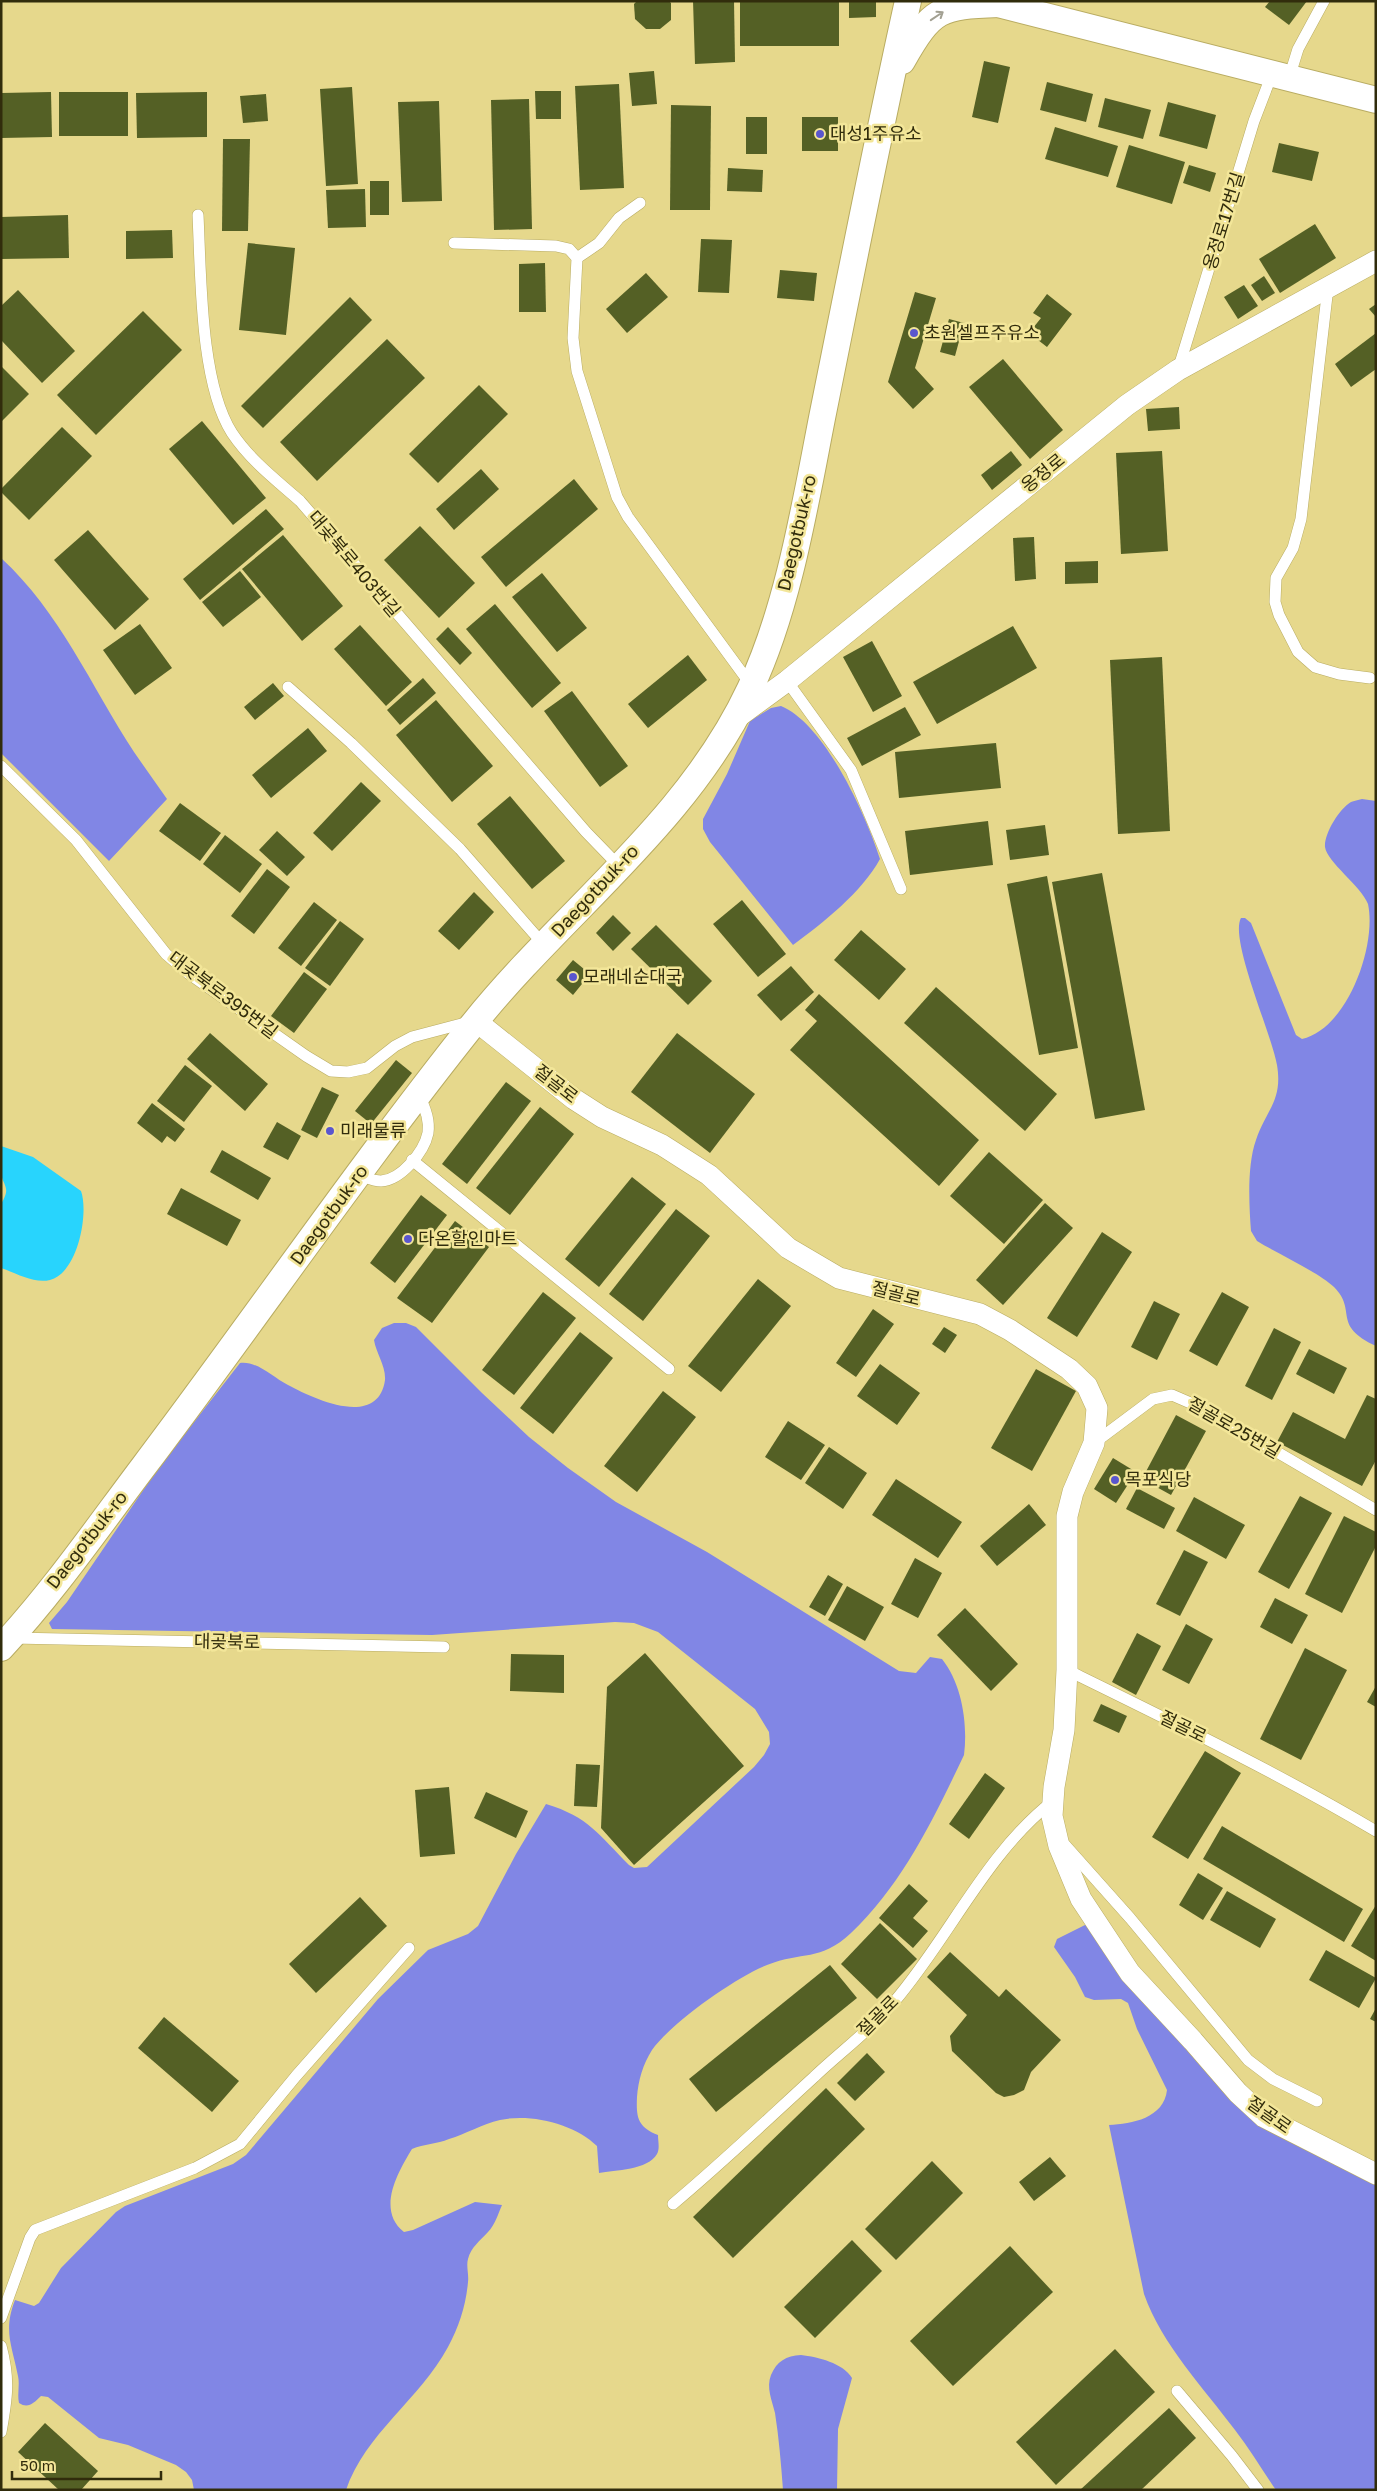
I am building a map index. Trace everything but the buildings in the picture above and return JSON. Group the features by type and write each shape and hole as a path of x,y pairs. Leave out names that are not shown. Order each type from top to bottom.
{"street":[{"name":"Daegotbuk-ro","path":"6,1643 195,1398 358,1175 476,1021 544,945 662,821 704,769 734,721 752,686 774,627 800,528 908,1"},
{"path":"890,84 917,35 935,15 958,6 993,2 1376,100"},
{"name":"옹정로","path":"734,721 1126,405 1178,370 1376,261"},
{"name":"절골로","path":"476,1021 574,1100 602,1117 662,1145 708,1175 788,1248 840,1278 980,1314 1010,1330 1069,1369 1087,1386 1097,1408 1094,1443 1073,1492 1067,1516 1067,1670 1064,1730 1052,1816 1059,1846 1082,1899 1130,1973 1238,2093 1264,2117 1376,2174"}],"lane":[{"name":"옹정로17번길","path":"1178,370 1252,130 1280,76 1298,49 1324,1"},
{"path":"577,258 599,243 619,218 640,203"},
{"name":"대곶북로403번길","path":"198,215 205,333 218,405 232,433 260,466 300,501 586,832 619,866"},
{"path":"454,243 556,246 569,249 577,258 573,338 577,371 617,497 632,524 752,686"},
{"path":"1328,288 1301,518 1293,548 1276,578 1275,602 1289,634 1304,660 1325,671 1370,678"},
{"path":"786,681 851,770 901,889"},
{"path":"288,687 351,744 460,849 544,945"},
{"name":"대곶북로395번길","path":"1,766 76,840 166,954 188,973 306,1056 331,1071 348,1072 367,1068 395,1046 412,1037 476,1021"},
{"path":"358,1175 379,1181 390,1179 399,1174 412,1160 428,1132 426,1109 419,1096"},
{"path":"412,1160 670,1369"},
{"name":"절골로25번길","path":"1094,1443 1154,1398 1172,1394 1202,1408 1376,1510"},
{"name":"대곶북로","path":"6,1643 444,1647"},
{"name":"절골로","path":"1067,1670 1208,1739 1331,1804 1376,1831"},
{"name":"절골로","path":"673,2204 734,2153 894,2003 937,1946 1013,1837 1033,1816 1053,1801"},
{"path":"1057,1836 1130,1918 1248,2060 1273,2079 1317,2101"},
{"path":"1,2318 30,2238 35,2230 195,2168 240,2144 296,2076 409,1948"},
{"path":"1,2346 8,2370 8,2394 1,2432"},
{"path":"1177,2392 1232,2456 1258,2490"}],"shaded area":[{"path":"1,558 22,579 58,626 118,727 167,799 109,861 1,753"},
{"path":"781,706 797,716 813,731 828,751 854,796 880,859 863,883 841,906 793,945 710,842 703,829 703,819 727,774 750,721 771,708"},
{"path":"1362,799 1376,801 1376,1346 1362,1338 1349,1324 1344,1303 1334,1287 1308,1269 1257,1241 1251,1231 1249,1197 1251,1161 1256,1140 1276,1097 1278,1077 1274,1051 1246,966 1239,929 1241,918 1245,918 1251,923 1296,1035 1302,1039 1318,1032 1333,1020 1355,984 1363,963 1370,921 1368,904 1359,890 1327,853 1325,842 1337,816 1346,805"},
{"path":"1,1146 33,1157 81,1191 83,1213 79,1241 68,1266 60,1275 50,1280 38,1281 1,1268 1,1204 6,1194 6,1188 1,1174"},
{"path":"394,1323 406,1323 416,1327 529,1437 616,1502 707,1552 899,1671 916,1673 930,1657 942,1659 954,1680 962,1705 965,1730 964,1755 941,1803 915,1850 886,1894 851,1933 840,1942 820,1952 779,1961 754,1971 722,1990 689,2014 661,2039 652,2050 641,2073 637,2104 638,2116 642,2125 658,2135 658,2150 653,2159 639,2166 599,2173 597,2146 588,2138 565,2126 539,2119 525,2118 500,2120 444,2141 412,2149 392,2191 391,2213 396,2223 404,2232 413,2230 475,2202 502,2205 493,2226 469,2255 467,2265 468,2282 464,2307 459,2324 448,2347 423,2383 366,2451 346,2490 194,2490 192,2480 186,2472 176,2465 128,2445 99,2438 48,2397 41,2396 28,2405 19,2403 19,2379 11,2347 9,2329 11,2311 15,2300 34,2306 39,2303 61,2268 116,2212 125,2206 233,2164 246,2155 378,1999 428,1950 468,1934 478,1926 516,1854 546,1804 561,1809 583,1821 601,1836 629,1865 634,1868 647,1867 754,1767 770,1744 769,1732 755,1709 658,1632 634,1623 615,1622 432,1635 52,1629 49,1623 67,1602 159,1467 240,1363 253,1364 288,1385 313,1397 344,1406 358,1407 371,1403 380,1395 385,1375 374,1340 382,1328"},
{"path":"1087,1924 1224,2090 1338,2165 1376,2185 1376,2490 1276,2490 1240,2437 1184,2365 1161,2331 1144,2294 1109,2125 1146,2118 1160,2107 1165,2100 1167,2090 1137,2029 1128,2003 1121,1999 1094,2000 1085,1997 1075,1977 1054,1947 1057,1939"},
{"path":"801,2355 822,2359 843,2368 852,2378 838,2429 837,2490 783,2490 778,2432 769,2385 773,2370 779,2363 786,2358"}],"place":[{"name":"대성1주유소","path":"820,134"},
{"name":"초원셀프주유소","path":"914,333"},
{"name":"모래네순대국","path":"573,977"},
{"name":"미래물류","path":"330,1131"},
{"name":"다온할인마트","path":"408,1239"},
{"name":"목포식당","path":"1115,1480"}]}
